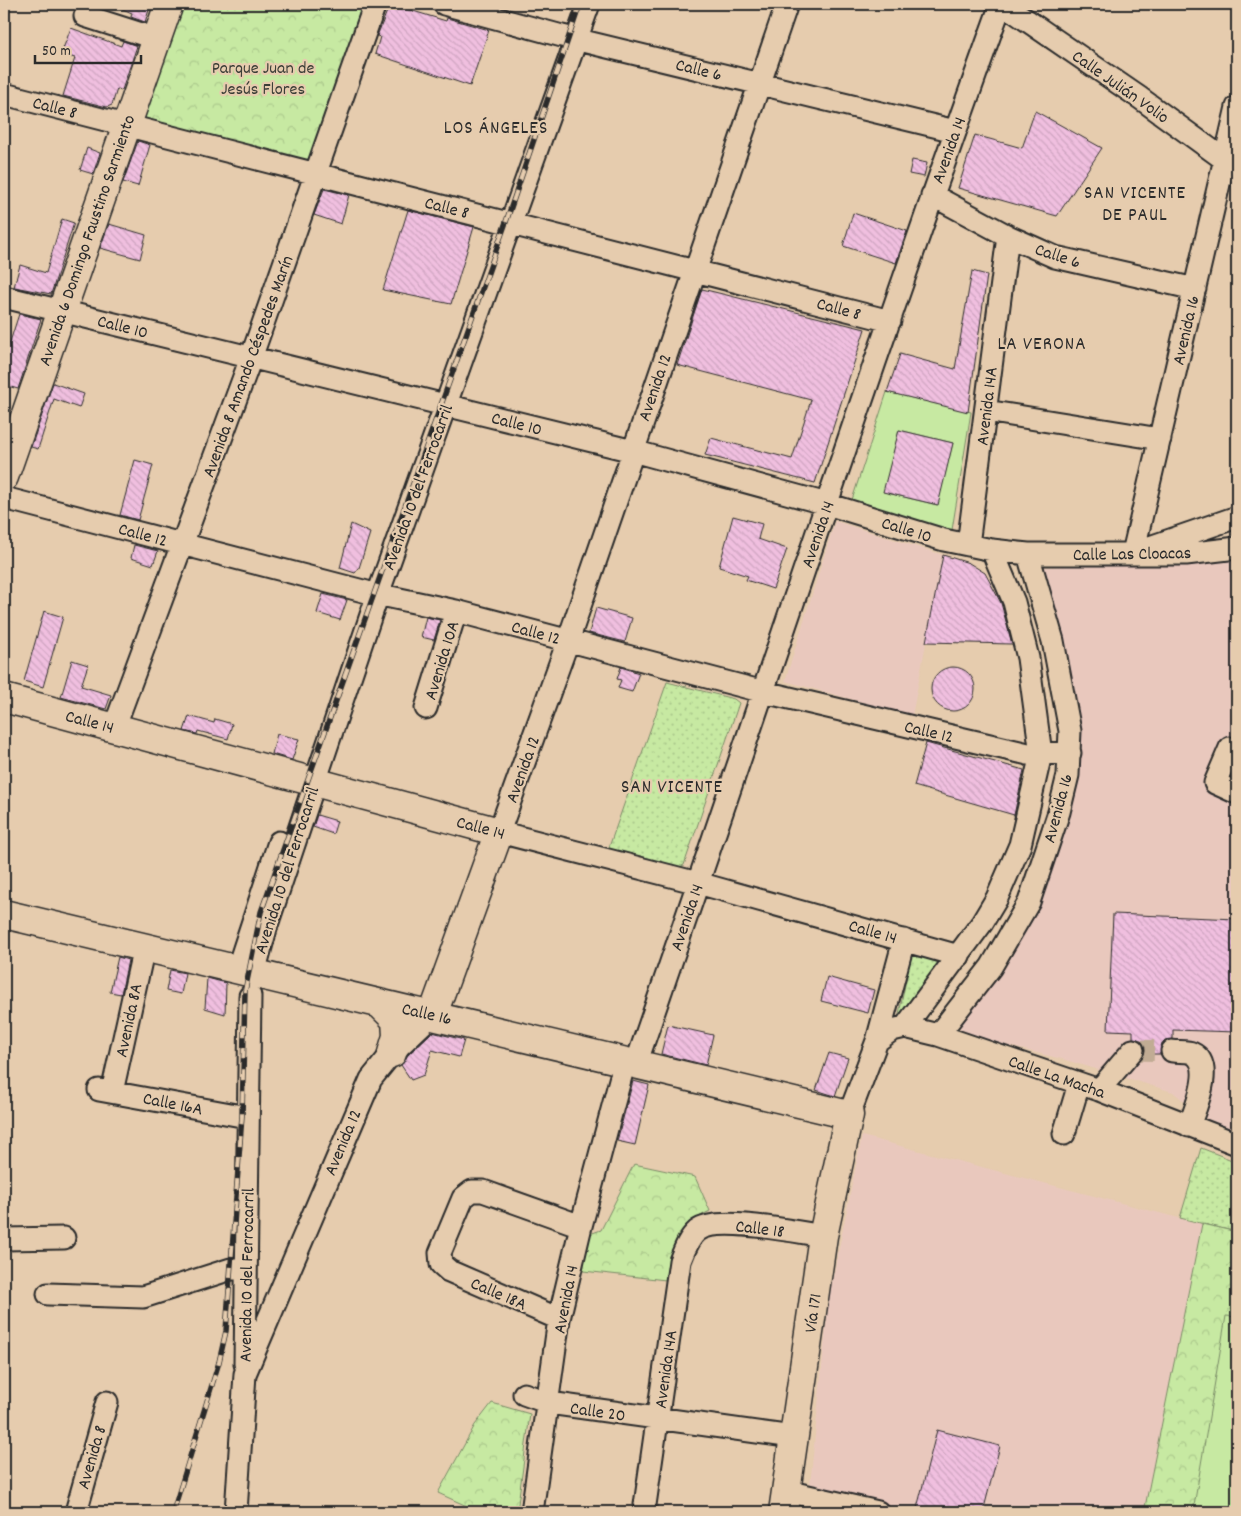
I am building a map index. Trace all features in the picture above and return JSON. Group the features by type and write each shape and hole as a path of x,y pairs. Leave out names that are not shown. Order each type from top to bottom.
{"main road":[{"name":"Avenida 6 Domingo Faustino Sarmiento","path":"4,477 169,4"},
{"name":"Calle 14","path":"4,698 499,832"},
{"name":"Avenida 12","path":"432,1014 499,832"},
{"name":"Calle 16","path":"4,914 144,947 247,980 432,1014 849,1115"},
{"path":"379,1003 396,1020 397,1036 392,1052"},
{"name":"Vía 171","path":"785,1501 823,1236 849,1115"}],"street":[{"name":"Avenida 8 Amando Céspedes Marín","path":"114,728 251,358 375,4"},
{"name":"Calle 6","path":"444,4 569,37 955,131"},
{"name":"Avenida 10 del Ferrocarril","path":"245,1374 247,980 267,925 308,781 506,222 569,37 573,4"},
{"name":"Avenida 10 del Ferrocarril","path":"569,37 589,4"},
{"name":"Avenida 12","path":"499,832 568,641 787,4"},
{"name":"Avenida 14","path":"532,1512 549,1404 559,1319 581,1226 630,1063 698,883 932,195 1002,4"},
{"name":"Calle Julián Volio","path":"1002,4 1140,98 1231,165"},
{"path":"85,16 157,39"},
{"name":"Calle 8","path":"4,94 694,270 890,322"},
{"name":"Avenida 16","path":"1133,553 1195,290 1231,165 1237,107"},
{"name":"Calle 6","path":"932,195 1008,236 1055,257 1195,290"},
{"name":"Avenida 14A","path":"968,545 1008,236"},
{"name":"Calle 10","path":"4,296 633,451 968,545 1028,554"},
{"path":"986,411 1160,439"},
{"name":"Calle 12","path":"4,498 373,593 456,611 764,692 1011,750 1041,754 1070,753"},
{"path":"1133,553 1237,517"},
{"name":"Calle Las Cloacas","path":"1028,554 1186,554 1237,548"},
{"name":"Avenida 16","path":"905,1027 982,923 1010,873 1032,803 1041,754 1028,658 1014,602 992,550"},
{"name":"Avenida 16","path":"938,1035 991,967 1029,902 1059,812 1070,753 1070,730 1053,642 1028,554"},
{"name":"Avenida 10A","path":"426,708 456,611"},
{"path":"1234,750 1214,782 1237,793"},
{"name":"Calle 14","path":"499,832 698,883 959,956"},
{"path":"849,1115 876,1041 904,940"},
{"name":"Avenida 8A","path":"106,1091 144,947"},
{"name":"Avenida 12","path":"236,1512 245,1374 360,1100 371,1079 392,1052 432,1014"},
{"path":"876,1041 892,1030 905,1027"},
{"name":"Calle La Macha","path":"905,1027 938,1035 1099,1090 1237,1144"},
{"path":"1099,1090 1133,1050"},
{"path":"1172,1051 1192,1053 1199,1059 1202,1069 1204,1078 1189,1126"},
{"path":"1064,1134 1079,1084"},
{"name":"Calle 16A","path":"106,1091 247,1117"},
{"name":"Calle 18A","path":"559,1319 449,1271 441,1264 440,1253 463,1198 472,1192 483,1191 581,1226"},
{"name":"Calle 18","path":"697,1231 711,1224 728,1223 823,1236"},
{"name":"Avenida 14A","path":"644,1512 680,1262 686,1245 697,1231"},
{"path":"4,1240 64,1238"},
{"path":"48,1294 143,1297 231,1269 282,1286"},
{"name":"Calle 20","path":"524,1394 549,1404 793,1437"},
{"name":"Avenida 8","path":"76,1512 107,1402"},
{"path":"785,1501 878,1512"}],"shaded area":[{"path":"835,521 943,555 912,716 785,681"},
{"path":"1237,559 1237,1132 1211,1123 1173,1092 1062,1059 963,1035 958,1024 1074,785 1064,646 1044,567"},
{"path":"862,1136 1202,1224 1144,1512 836,1512 808,1505 829,1297"}],"green space":[{"name":"Parque Juan de Jesús Flores","path":"180,4 366,4 310,164 138,120"},
{"path":"887,392 971,412 952,530 851,503","holes":["899,430 953,443 937,505 884,492"]},
{"path":"667,682 734,699 739,703 684,865 677,868 608,850"},
{"path":"912,951 943,960 909,1007 899,1014"},
{"path":"1201,1148 1237,1162 1237,1232 1180,1218"},
{"path":"634,1164 695,1177 710,1211 690,1224 678,1238 671,1257 666,1280 583,1271 587,1235 601,1230"},
{"path":"1202,1224 1237,1232 1237,1512 1144,1512"},
{"path":"1226,1316 1237,1317 1237,1512 1193,1512"},
{"path":"492,1403 530,1414 517,1512 480,1512 438,1493 475,1425"}],"building":[{"path":"111,4 151,4 145,22 131,17 132,13"},
{"path":"390,4 446,21 447,18 489,30 470,86 375,54 380,37 377,36"},
{"path":"71,28 121,46 123,41 137,46 122,90 117,89 112,105 107,107 63,96 75,58 61,54"},
{"path":"1035,111 1102,148 1057,216 958,188 975,135 1022,148"},
{"path":"138,141 150,145 138,186 123,182"},
{"path":"87,148 100,153 93,174 80,170"},
{"path":"912,160 927,163 924,177 909,174"},
{"path":"324,189 349,195 341,224 314,215"},
{"path":"408,210 474,227 451,304 383,290"},
{"path":"853,213 907,231 896,263 843,246"},
{"path":"62,219 74,223 51,294 14,287 20,265 46,273"},
{"path":"109,224 146,235 140,259 100,248"},
{"path":"972,271 987,275 968,412 887,392 900,354 955,369"},
{"path":"702,289 865,329 815,483 705,455 711,438 792,459 811,400 677,365"},
{"path":"19,314 41,319 18,389 4,385 4,347 8,348"},
{"path":"53,383 84,394 79,408 54,399 38,449 31,447"},
{"path":"899,430 953,443 938,505 883,492"},
{"path":"135,460 153,465 138,520 120,515"},
{"path":"733,516 762,524 758,539 787,549 773,589 746,580 748,576 719,567"},
{"path":"351,524 370,533 359,568 355,573 340,568"},
{"path":"134,545 158,551 153,565 131,558"},
{"path":"943,555 969,563 985,573 1001,603 1012,644 926,642"},
{"path":"323,594 347,600 340,620 317,613"},
{"path":"596,608 632,618 625,642 589,633"},
{"path":"44,611 63,617 43,687 24,681"},
{"path":"426,617 440,620 434,640 421,637"},
{"path":"72,660 88,665 81,686 111,695 106,709 61,697"},
{"path":"621,667 639,673 632,692 618,688 621,680 617,679"},
{"path":"949,667 957,667 969,673 975,689 969,705 957,711 949,711 937,705 931,693 931,685 937,673"},
{"path":"189,716 214,723 215,719 232,724 228,739 198,731 197,734 184,731"},
{"path":"277,734 299,739 292,760 272,754"},
{"path":"926,743 1024,770 1014,815 914,786"},
{"path":"317,815 337,821 333,834 313,827"},
{"path":"1113,914 1237,919 1237,1032 1173,1030 1173,1039 1162,1043 1160,1054 1145,1054 1145,1045 1141,1040 1133,1038 1133,1031 1108,1030"},
{"path":"118,957 128,960 121,994 110,992"},
{"path":"170,970 185,973 181,994 166,991"},
{"path":"827,977 874,990 868,1013 821,1001"},
{"path":"207,978 226,983 225,1014 205,1008"},
{"path":"668,1025 713,1035 706,1065 661,1054"},
{"path":"432,1032 464,1040 459,1057 432,1050 424,1075 411,1080 401,1065 408,1055"},
{"path":"829,1053 848,1058 835,1096 816,1090"},
{"path":"633,1081 649,1085 635,1145 617,1141"},
{"path":"937,1430 1000,1446 983,1512 916,1512"}],"tunnel":[{"path":"1133,1050 1172,1051"}],"railway":[{"path":"173,1512 219,1362 226,1331 242,1116 245,991 261,912 506,222 580,4"}],"district":[{"name":"LOS ÁNGELES","path":"496,126"},
{"name":"SAN VICENTE DE PAUL","path":"1135,202"},
{"name":"LA VERONA","path":"1042,342"},
{"name":"SAN VICENTE","path":"672,785"}]}
